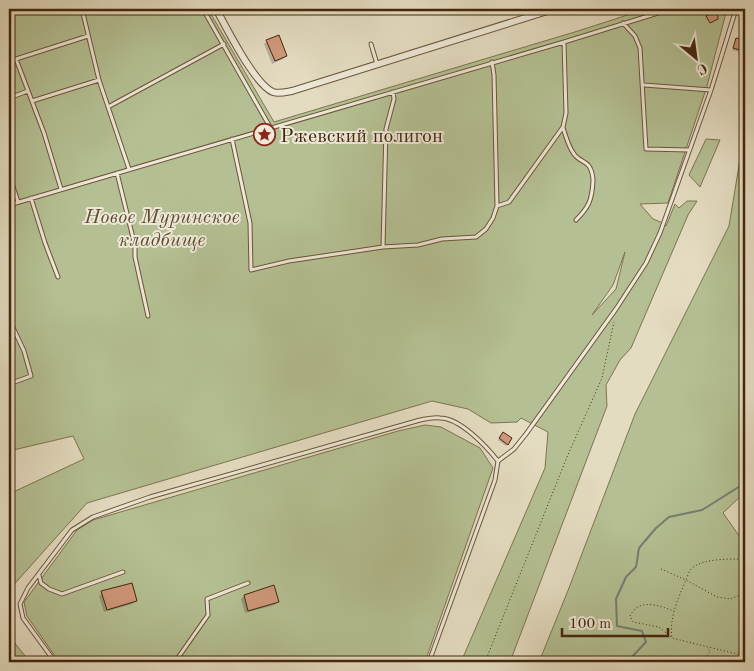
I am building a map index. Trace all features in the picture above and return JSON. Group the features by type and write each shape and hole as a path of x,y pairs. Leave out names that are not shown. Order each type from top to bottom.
{"street":[{"path":"216,9 260,81 277,93 292,91 534,12 554,9"}],"lane":[{"path":"82,9 99,80 129,169"},
{"path":"203,9 270,127"},
{"path":"9,205 671,9"},
{"path":"429,662 495,480 498,461 514,449 526,434 616,309 646,263 660,233 711,90 736,9"},
{"path":"624,23 638,42 644,85 646,148 689,150"},
{"path":"61,190 44,134 16,59 88,36"},
{"path":"497,206 509,202 563,127 566,113 564,42"},
{"path":"107,107 224,44"},
{"path":"371,44 377,64"},
{"path":"232,139 250,223 251,270 289,261 383,247 418,245 442,239 476,237 486,229 493,218 497,206 494,75 492,62"},
{"path":"32,101 99,80"},
{"path":"644,85 711,90"},
{"path":"9,98 28,91"},
{"path":"383,247 386,129 394,99 393,92"},
{"path":"563,127 574,154 587,164 593,176 592,196 589,205 576,220"},
{"path":"117,173 135,246 135,257 148,316"},
{"path":"9,174 18,202"},
{"path":"31,198 58,277"},
{"path":"9,319 24,351 31,376 9,384"},
{"path":"55,662 23,618 20,604 28,588 72,530 93,517 150,498 420,420 440,418 450,420 485,445 498,461"},
{"path":"39,574 42,583 49,589 62,594 123,572"},
{"path":"175,662 208,615 207,598 248,583"}],"path":[{"path":"718,14 726,9"},
{"path":"485,662 567,457 602,378 616,309"},
{"path":"672,638 671,629 675,611 691,569 704,562 745,559"},
{"path":"661,570 686,580 717,597 730,599 745,593"},
{"path":"675,611 647,604 638,606 630,616 633,622 659,627 672,638 745,656"},
{"path":"703,662 710,652 708,648"}],"green space":[{"name":"Новое Муринское кладбище","path":"9,9 208,9 274,122 646,9 727,9 707,86 668,203 640,204 653,219 666,226 675,204 679,208 687,201 697,201 688,215 631,348 620,360 606,385 607,406 510,662 461,662 545,468 548,432 521,418 517,422 491,423 468,409 432,401 87,503 9,590 9,494 84,459 73,436 9,451","holes":["625,252 616,289 592,315 613,285"]},
{"path":"745,129 745,492 723,513 745,544 745,662 539,662 635,414 729,226"},
{"path":"706,139 720,140 700,187 689,175"},
{"path":"425,425 441,427 480,448 493,468 425,662 59,662 27,616 24,602 77,530 93,520 398,431"},
{"path":"9,636 30,662 9,662"}],"building":[{"path":"714,12 718,19 710,23 706,16"},
{"path":"279,35 287,56 275,61 266,40"},
{"path":"736,38 745,40 743,51 733,48"},
{"path":"503,432 512,438 508,445 499,438"},
{"path":"132,583 137,601 107,610 101,591"},
{"path":"274,585 279,602 248,611 244,595"}],"waterway":[{"path":"630,662 630,659 646,642 642,631 617,626 616,599 626,577 636,567 639,548 656,528 669,517 702,510 745,483"}],"place":[{"name":"Ржевский полигон","path":"264,135"}]}
